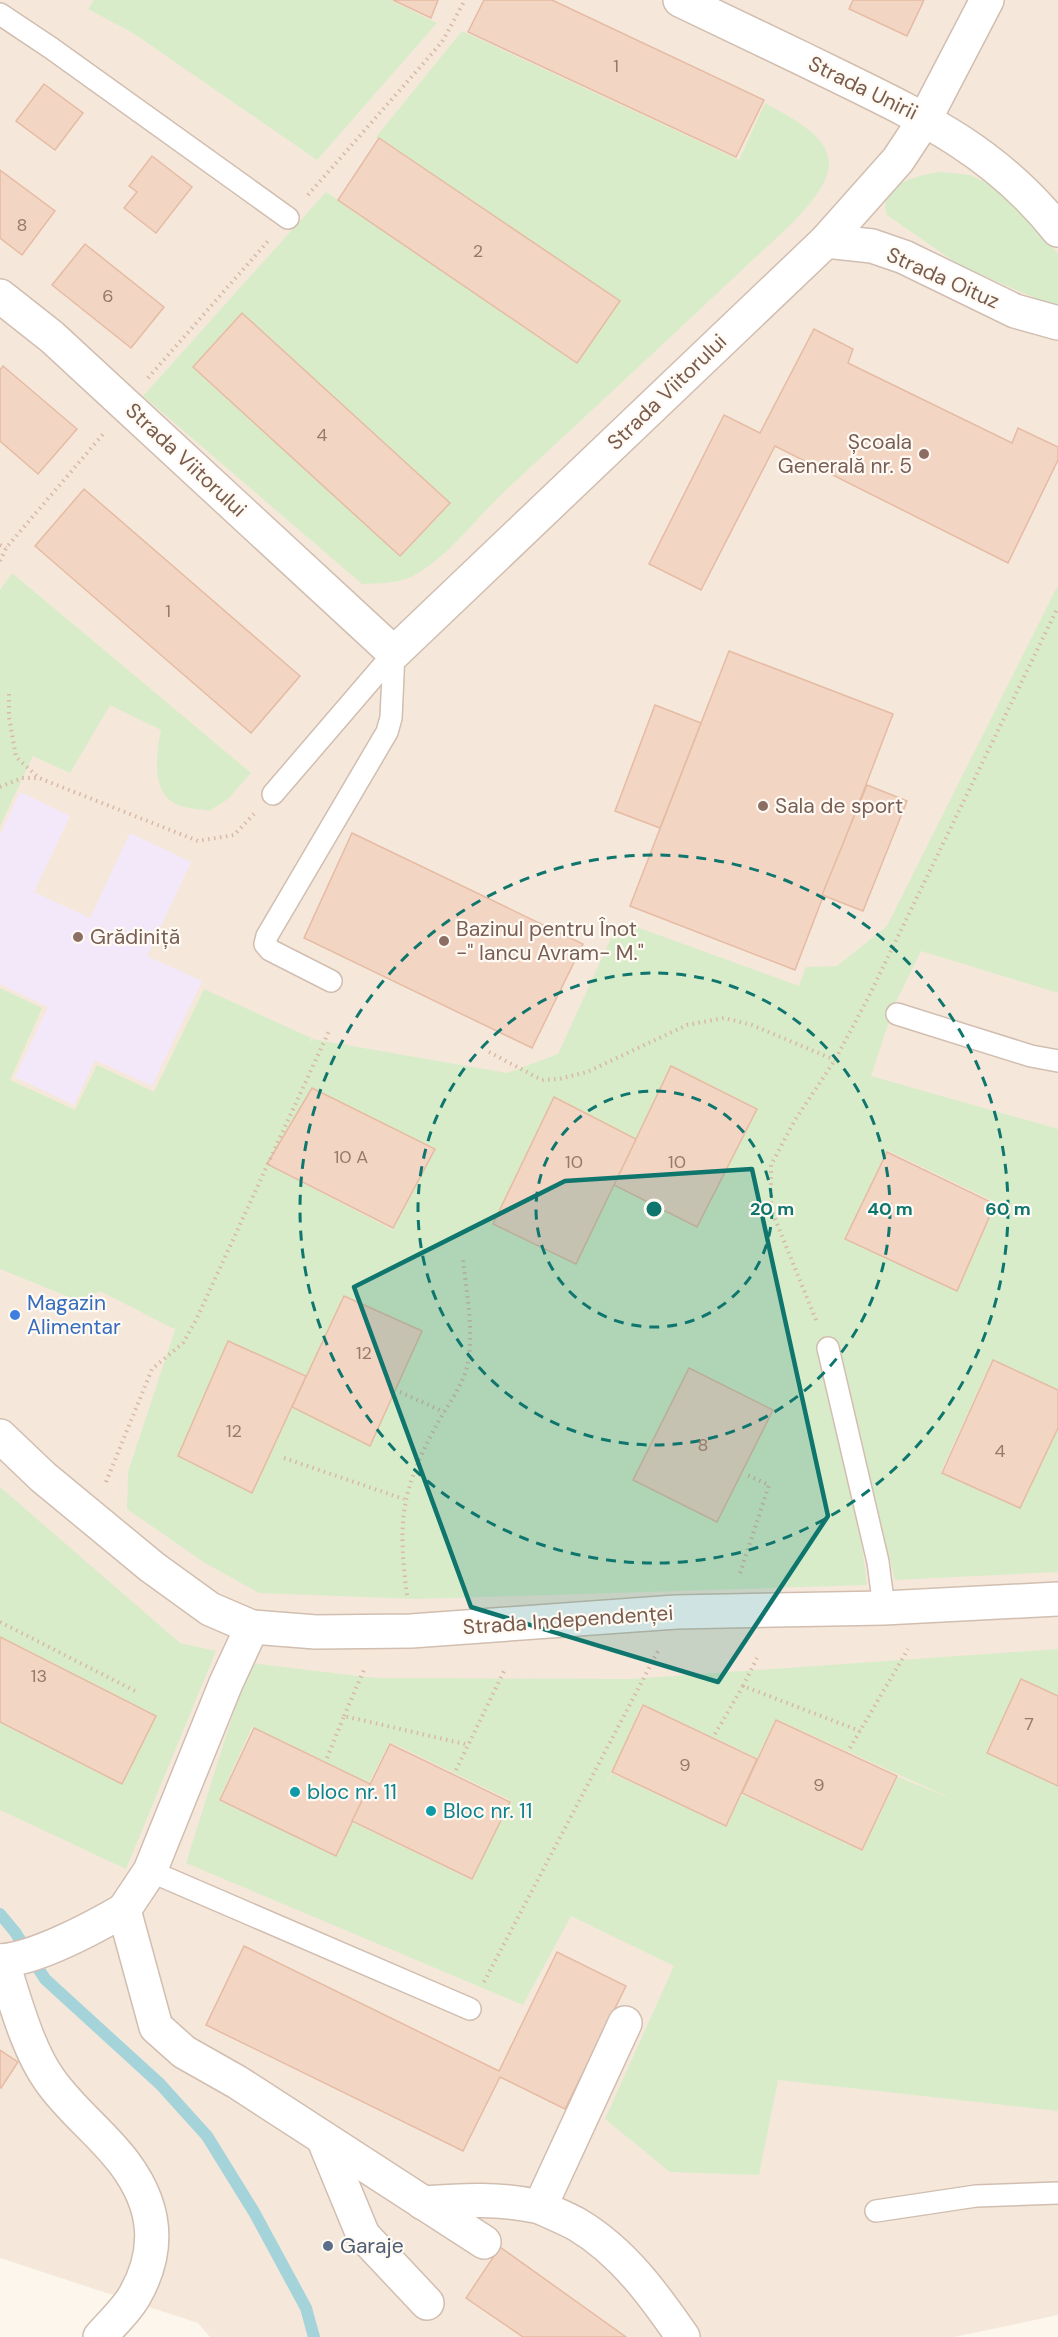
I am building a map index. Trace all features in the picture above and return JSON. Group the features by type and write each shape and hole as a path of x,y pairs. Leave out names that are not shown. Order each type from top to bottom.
{"street":[{"name":"Strada Unirii","path":"680,0 925,119 987,0"},
{"path":"925,119 978,151 1023,190 1058,230"},
{"name":"Strada Viitorului","path":"0,296 52,337 394,653 826,241 898,160 925,119"},
{"name":"Strada Oituz","path":"826,241 872,246 904,257 1015,310 1058,322"},
{"name":"Strada Independenței","path":"0,1436 43,1477 152,1567 210,1609 252,1627 316,1632 411,1631 676,1612 884,1608 1058,1599"},
{"path":"100,2337 135,2296 150,2261 153,2226 145,2199 125,2163 82,2120 48,2078 21,2020 4,1961 97,1926 124,1910 150,1870 217,1704 252,1627"},
{"path":"124,1910 156,2027 184,2052 237,2082 484,2242"},
{"path":"540,2207 625,2023"},
{"path":"323,2138 363,2235 428,2303"},
{"path":"423,2203 473,2199 513,2201 540,2207 578,2225 619,2256 651,2291 683,2337"}],"lane":[{"path":"0,14 51,48 288,219"},
{"path":"331,981 270,951 265,944 267,936 387,732 391,718 394,653"},
{"name":"Strada Viitorului","path":"273,794 394,653"},
{"path":"897,1014 1030,1056 1058,1061"},
{"path":"828,1348 878,1562 884,1608"},
{"path":"150,1870 470,2009"},
{"path":"876,2211 976,2196 1058,2193"}],"path":[{"path":"0,561 6,548 126,405"},
{"path":"0,545 6,548"},
{"path":"828,1348 771,1209 771,1165 795,1120 835,1060 868,998 1058,607"},
{"path":"9,694 9,717 15,757 39,778 198,841 234,835 273,794"},
{"path":"0,787 22,778 39,778"},
{"path":"489,1052 542,1080 559,1078 587,1072 687,1025 724,1018 752,1025 835,1060"},
{"path":"92,1517 152,1370 183,1343 196,1320 330,1029"},
{"path":"411,1631 401,1548 404,1499 411,1478 466,1370 471,1349 463,1257"},
{"path":"400,1392 444,1412"},
{"path":"284,1458 404,1499"},
{"path":"736,1584 769,1485 747,1475"},
{"path":"470,2009 614,1737 676,1612"},
{"path":"0,1622 140,1693"},
{"path":"850,1748 908,1649"},
{"path":"715,1734 757,1658"},
{"path":"456,1770 505,1669"},
{"path":"327,1758 364,1670"},
{"path":"743,1686 860,1731"},
{"path":"344,1716 469,1744"}],"highlighted area":[{"path":"752,1169 828,1516 718,1682 471,1607 354,1287 565,1181"}],"shaded area":[{"path":"0,0 1058,0 1058,2315 954,2337 210,2337 198,2323 0,2258"},
{"name":"Grădiniță","path":"20,792 70,816 34,892 90,918 130,833 191,862 147,956 202,981 152,1086 95,1060 74,1105 15,1077 48,1007 0,984 0,835"}],"green space":[{"path":"94,0 390,0 437,23 317,160 133,33 88,9"},
{"path":"462,31 739,160 765,103 795,120 815,135 827,153 829,164 821,188 790,226 505,491 449,549 411,577 393,582 362,584 143,396 326,192 577,363 620,301 376,137"},
{"path":"941,172 970,175 995,187 1037,227 1058,254 1058,308 959,265 887,215 888,196 894,189 911,179"},
{"path":"12,573 251,773 228,799 209,811 184,807 171,801 164,794 158,774 157,762 161,730 110,705 70,773 33,756 0,826 0,590"},
{"path":"1058,585 1058,993 921,951 894,1006 871,1076 1058,1129 1058,1390 992,1360 941,1472 1020,1508 1058,1429 1058,1572 895,1580 836,1343 867,1585 416,1599 259,1593 205,1563 127,1509 128,1472 176,1327 174,1329 100,1291 79,1301 0,1269 0,988 42,1008 10,1080 75,1110 97,1065 154,1092 204,989 311,1038 308,1046 312,1039 507,1073 558,1054 612,936 634,926 799,986 806,967 837,966 887,926","holes":["312,1088 435,1149 393,1230 266,1164","887,1150 997,1203 957,1291 846,1239"]},
{"path":"0,1487 180,1643 216,1651 126,1869 0,1810"},
{"path":"1058,1649 1058,1697 1021,1680 986,1752 1058,1786 1058,2111 778,2080 759,2175 670,2172 605,2119 674,1966 571,1916 523,2005 186,1863 249,1663 376,1678 630,1679","holes":["642,1704 757,1758 776,1719 957,1801 898,1777 862,1851 742,1794 726,1826 612,1773","252,1727 369,1783 390,1742 510,1800 472,1880 352,1822 337,1856 219,1800"]}],"building":[{"path":"393,0 438,0 431,18"},
{"path":"484,0 552,0 764,100 736,157 468,32"},
{"path":"853,0 924,0 907,36 849,9"},
{"path":"44,84 83,113 55,150 16,121"},
{"path":"379,138 620,301 577,363 338,200"},
{"path":"152,156 192,187 156,233 124,208 137,192 129,186"},
{"path":"0,170 55,211 22,255 0,238"},
{"path":"85,244 164,307 131,348 52,285"},
{"path":"242,313 450,503 400,556 193,367"},
{"name":"Școala Generală nr. 5","path":"814,329 853,349 848,363 1012,443 1018,428 1058,447 1058,460 1008,563 775,446 701,590 649,564 724,415 760,433"},
{"path":"3,366 77,429 38,474 0,441 0,370"},
{"path":"84,489 300,676 251,733 35,546"},
{"name":"Sala de sport","path":"729,651 893,714 795,970 630,906"},
{"path":"655,705 701,723 660,828 615,811"},
{"path":"867,785 907,801 863,911 822,895"},
{"name":"Bazinul pentru Înot -\" Iancu Avram- M.\"","path":"352,833 583,944 532,1048 304,938"},
{"path":"671,1066 757,1109 697,1227 614,1185"},
{"path":"312,1088 435,1149 393,1228 267,1164"},
{"path":"554,1097 636,1139 576,1264 493,1224"},
{"path":"887,1152 995,1204 957,1291 845,1239"},
{"path":"344,1296 422,1331 370,1446 292,1407"},
{"path":"228,1341 306,1376 252,1493 178,1456"},
{"path":"993,1360 1058,1390 1058,1428 1020,1508 942,1473"},
{"path":"689,1368 773,1410 717,1522 633,1480"},
{"path":"0,1637 156,1716 122,1784 0,1722"},
{"path":"1021,1679 1058,1696 1058,1786 987,1753"},
{"path":"643,1705 757,1759 726,1826 612,1772"},
{"path":"776,1720 897,1776 862,1850 742,1793"},
{"name":"bloc nr. 11","path":"254,1728 370,1784 336,1856 220,1800"},
{"name":"Bloc nr. 11","path":"390,1744 510,1802 472,1879 352,1821"},
{"path":"244,1946 499,2071 557,1952 626,1986 565,2109 500,2077 463,2151 206,2025"},
{"path":"0,2050 18,2062 1,2088 0,2087"},
{"path":"500,2247 626,2337 523,2337 466,2298"}],"waterway":[{"path":"0,1914 15,1932 45,1979 160,2084 207,2136 254,2212 306,2308 314,2337"}],"place":[{"name":"Școala Generală nr. 5","path":"924,454"},
{"name":"Sala de sport","path":"763,806"},
{"name":"Grădiniță","path":"78,937"},
{"name":"Bazinul pentru Înot -\" Iancu Avram- M.\"","path":"444,941"},
{"name":"Magazin Alimentar","path":"15,1315"},
{"name":"bloc nr. 11","path":"295,1792"},
{"name":"Bloc nr. 11","path":"431,1811"},
{"name":"Garaje","path":"328,2246"}]}
